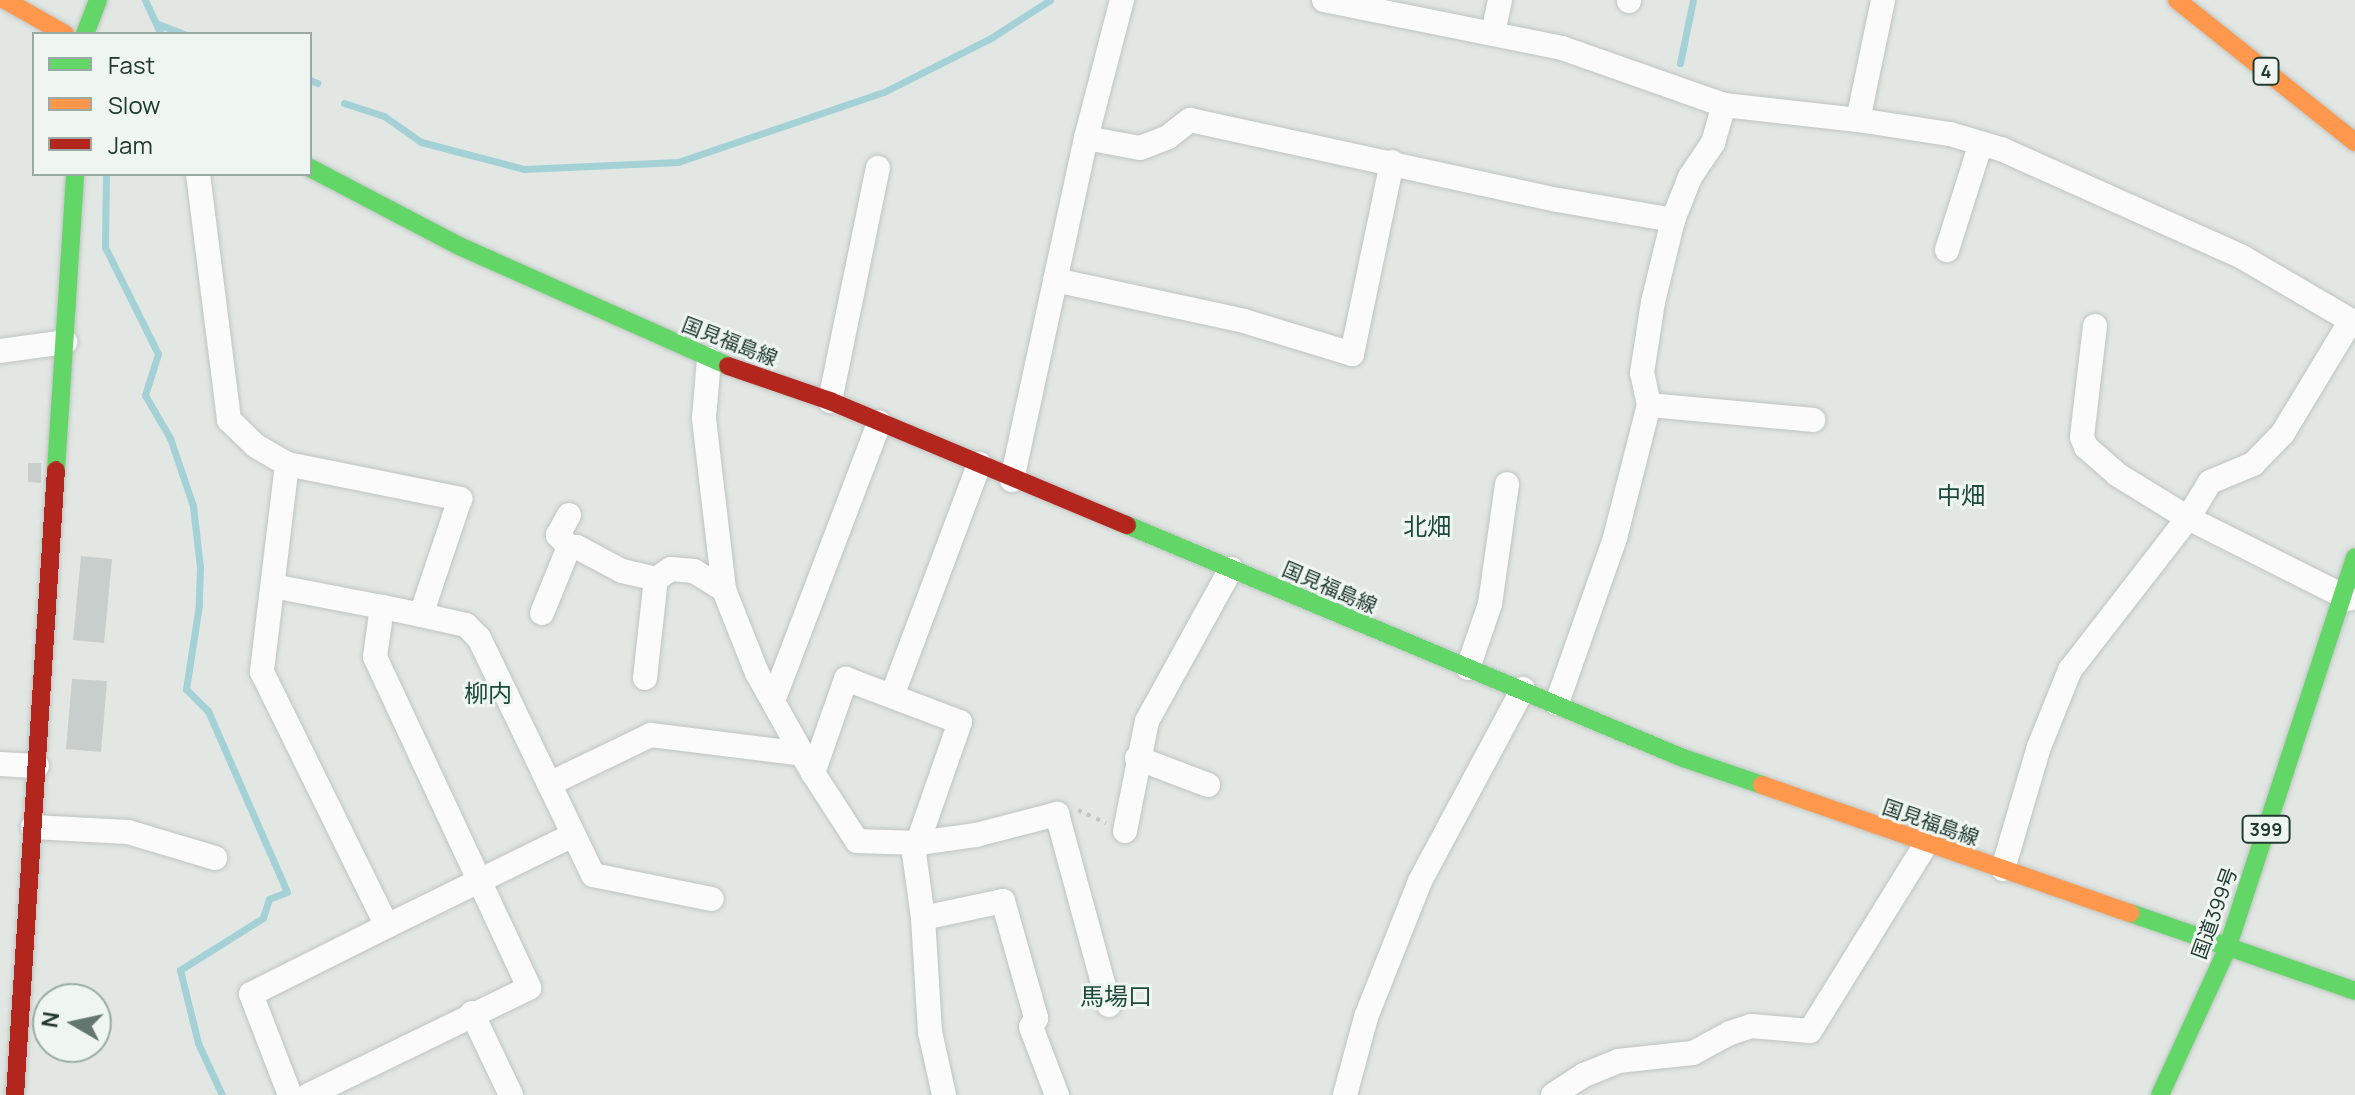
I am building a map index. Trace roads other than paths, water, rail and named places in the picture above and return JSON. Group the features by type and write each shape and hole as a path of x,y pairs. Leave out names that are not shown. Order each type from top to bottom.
{"main road":[{"path":"5,0 61,32"},
{"path":"86,32 98,0"},
{"name":"4","path":"2177,0 2355,142"},
{"name":"国見福島線","path":"312,169 459,246 709,359 830,401 1012,480 1557,703 1683,758 2355,991"},
{"path":"15,1095 10,1016 33,827 75,176"},
{"name":"国道399号","path":"2160,1095 2227,949 2348,599 2355,557"}],"street":[{"path":"1012,480 1086,138 1122,0"},
{"path":"1324,0 1562,48 1724,105 1950,134 2001,149 2242,257 2353,323 2283,433 2253,464 2210,482 2188,518 2070,670 2039,747 2003,869"},
{"path":"1493,33 1500,0"},
{"path":"1858,120 1883,0"},
{"path":"1557,703 1615,538 1649,405 1642,373 1653,302 1673,220 1690,177 1713,143 1724,105"},
{"path":"1086,138 1140,148 1168,137 1190,120 1558,200 1673,220"},
{"path":"1947,250 1981,143"},
{"path":"1055,280 1244,321 1352,354 1392,162"},
{"path":"830,401 878,168"},
{"path":"198,176 229,420 256,446 287,464 460,499 421,615"},
{"path":"2095,326 2082,437 2086,447 2118,475 2188,518 2348,599"},
{"path":"0,351 65,342"},
{"path":"709,359 704,419 724,590 739,634 808,764 857,841 919,843 976,835 1057,814 1109,1005"},
{"path":"1649,405 1813,420"},
{"path":"773,701 879,423"},
{"path":"287,464 262,672 387,926"},
{"path":"892,696 979,464"},
{"path":"1468,668 1490,604 1507,484"},
{"path":"569,515 558,535 569,547 577,547 622,571 656,579 671,569 694,571 724,590"},
{"path":"542,613 569,547"},
{"path":"1125,831 1137,758 1147,721 1231,569"},
{"path":"645,678 656,579"},
{"path":"273,586 466,625 479,638 593,875 712,899"},
{"path":"309,1095 472,1013 529,988 375,657 382,607"},
{"path":"808,764 846,679 960,722 914,853 923,918 930,1032 944,1095"},
{"path":"1345,1095 1366,1017 1420,881 1523,689"},
{"path":"549,784 651,735 808,764"},
{"path":"1137,758 1208,785"},
{"path":"0,764 37,766"},
{"path":"33,827 128,832 215,858"},
{"path":"290,1095 251,994 573,835"},
{"path":"1553,1095 1584,1075 1618,1061 1693,1053 1730,1033 1751,1026 1810,1031 1926,844"},
{"path":"923,918 1003,901 1036,1018 1031,1027 1057,1095"},
{"path":"472,1013 511,1095"}],"waterway":[{"path":"145,0 160,32"},
{"path":"344,103 384,116 421,142 524,169 678,162 884,92 991,38 1050,0"},
{"path":"1680,63 1693,0"},
{"path":"158,24 179,32"},
{"path":"312,81 317,83"},
{"path":"106,176 105,247 158,354 145,395 170,438 193,506 200,567 199,605 186,689 208,711 287,892 269,899 263,918 180,970 198,1043 222,1095"}],"district":[{"name":"中畑","path":"1961,495"},
{"name":"北畑","path":"1427,526"},
{"name":"柳内","path":"488,693"},
{"name":"馬場口","path":"1116,996"}]}
